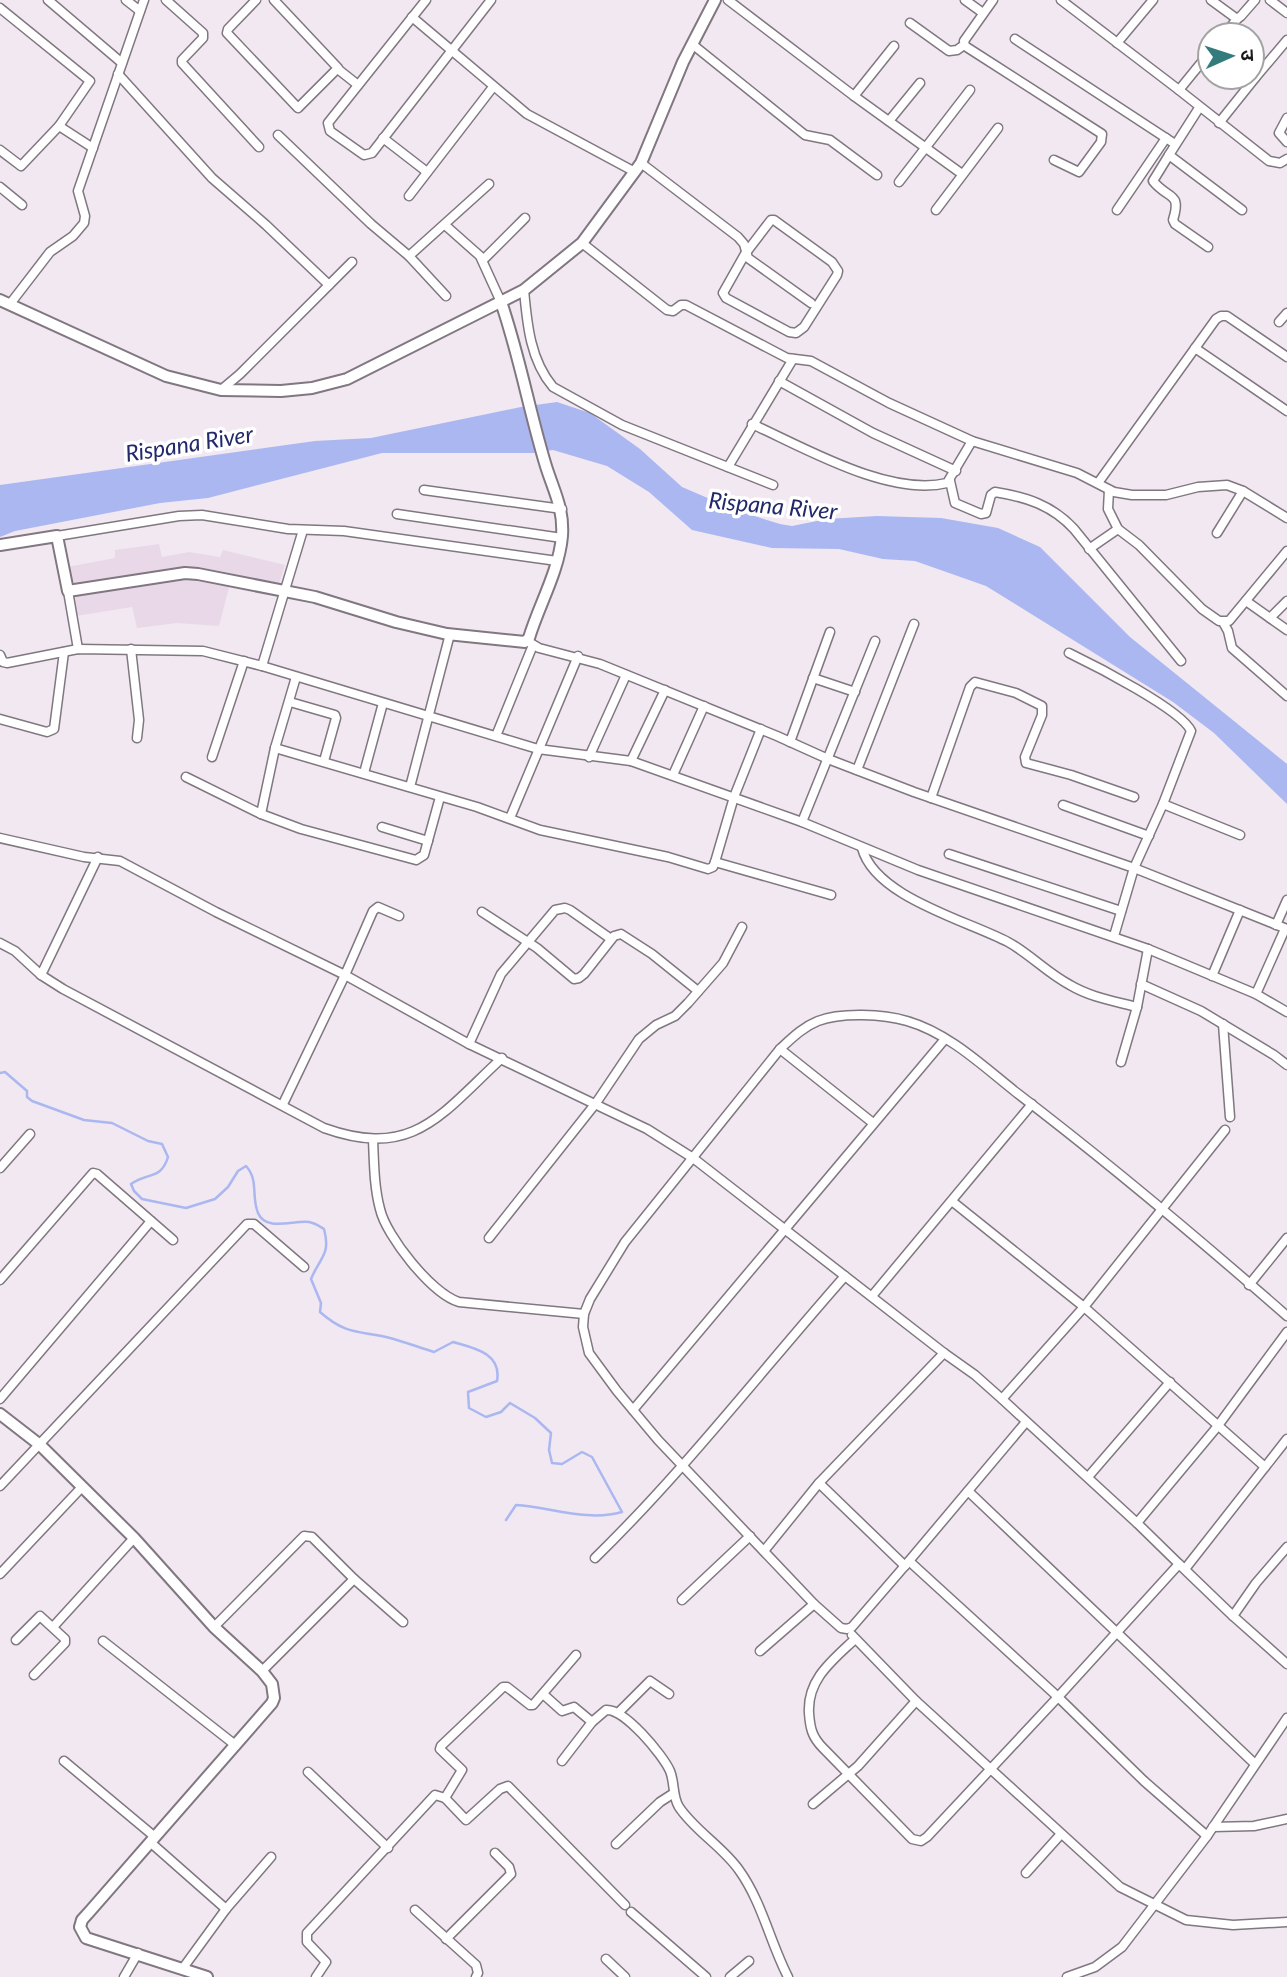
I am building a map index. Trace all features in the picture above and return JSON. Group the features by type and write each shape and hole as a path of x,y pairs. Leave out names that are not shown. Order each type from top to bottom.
{"main road":[{"path":"5,302 166,376 221,390 292,390 324,386 347,379 524,290 582,243 638,168 692,44 715,0"},
{"path":"0,545 57,536 60,539 68,591 185,573 198,574 285,590 403,624 450,634 530,643 557,561 562,538 562,509 544,459 501,302"},
{"path":"0,1414 40,1445 134,1538 214,1627 262,1671 272,1684 272,1703 82,1920 80,1927 86,1938 207,1977"}],"street":[{"path":"48,0 122,63"},
{"path":"127,0 140,11"},
{"path":"5,302 50,252 73,236 84,223 85,216 78,191 144,0"},
{"path":"166,0 203,33 203,38 182,63 259,147"},
{"path":"274,0 339,70 358,85"},
{"path":"426,0 330,120 328,128 364,155 372,153 491,0"},
{"path":"728,0 853,96 962,174"},
{"path":"965,0 983,13"},
{"path":"910,23 949,51 957,50 964,45 993,0"},
{"path":"1060,0 1269,161 1280,163 1287,159"},
{"path":"1117,43 1153,0"},
{"path":"1211,0 1237,19 1255,0"},
{"path":"1270,0 1287,13"},
{"path":"251,1 227,33 296,107 300,107 339,70"},
{"path":"0,8 90,81 59,126 21,166 0,150"},
{"path":"412,17 493,87 543,124 638,168 738,237 744,244 745,254 724,287 724,296 796,333 804,327 837,275 835,265 773,220 767,223 745,254"},
{"path":"1014,38 1175,144"},
{"path":"1266,63 1287,40"},
{"path":"692,44 805,135 830,141 877,175"},
{"path":"964,45 1101,132 1101,142 1079,172 1054,160"},
{"path":"853,96 894,46"},
{"path":"1179,90 1196,69"},
{"path":"118,74 212,178 329,285"},
{"path":"889,121 920,83"},
{"path":"409,196 493,87"},
{"path":"899,183 970,90"},
{"path":"1219,123 1243,91"},
{"path":"1199,108 1153,181 1177,202 1178,208 1173,220 1175,224 1208,247"},
{"path":"1287,118 1279,134 1287,142"},
{"path":"59,126 93,148"},
{"path":"936,210 998,128"},
{"path":"278,135 371,224 409,256 446,296"},
{"path":"383,138 427,172"},
{"path":"1117,210 1166,138"},
{"path":"1168,155 1242,210"},
{"path":"409,256 489,184"},
{"path":"0,187 22,205"},
{"path":"483,260 525,218"},
{"path":"445,225 483,260 501,302"},
{"path":"582,243 667,310 673,311 686,305 793,359 811,361 889,404 972,441 1045,462 1124,495 1166,495 1219,484 1233,486 1287,519"},
{"path":"745,254 811,303"},
{"path":"221,390 352,262"},
{"path":"524,290 529,339 553,387 622,425 773,485"},
{"path":"1279,322 1287,313"},
{"path":"1098,483 1216,319 1224,315 1287,358"},
{"path":"1195,348 1287,411"},
{"path":"729,467 752,424 793,359"},
{"path":"779,381 873,433 956,471"},
{"path":"752,424 875,477 923,484 943,484 950,481 972,441"},
{"path":"950,481 955,503 981,514 986,513 994,492 1023,497 1045,506 1066,520 1181,661"},
{"path":"424,490 562,509"},
{"path":"1109,490 1108,509 1118,529 1139,545 1202,609 1223,622 1232,648 1287,696"},
{"path":"1217,533 1243,491"},
{"path":"57,536 193,514 303,530 344,531 557,561"},
{"path":"397,514 562,538"},
{"path":"1089,549 1118,529"},
{"path":"261,666 303,530"},
{"path":"1223,622 1229,621 1287,551"},
{"path":"68,591 78,649"},
{"path":"1246,601 1287,630"},
{"path":"1270,618 1287,601"},
{"path":"857,770 914,624"},
{"path":"790,742 830,632"},
{"path":"410,787 450,634"},
{"path":"802,822 875,641"},
{"path":"496,736 530,643 578,656 761,729 828,759 931,798 1135,868 1283,928"},
{"path":"1,659 7,663 78,649 202,651 244,661 538,749 631,761 802,822 918,870 1148,949 1256,994 1287,1012"},
{"path":"131,649 139,720 137,738"},
{"path":"0,719 47,732 54,729 64,652"},
{"path":"1069,653 1116,677 1171,712 1190,728 1191,735 1135,868 1114,936"},
{"path":"510,818 578,656"},
{"path":"212,757 244,661"},
{"path":"589,757 626,676"},
{"path":"261,814 275,748 296,677"},
{"path":"813,678 855,692"},
{"path":"931,798 970,687 975,682 1016,693 1042,706 1042,715 1025,757 1026,763 1134,797"},
{"path":"631,761 665,690"},
{"path":"290,702 335,715 337,719 324,761"},
{"path":"364,773 383,703"},
{"path":"673,775 704,706"},
{"path":"275,748 410,787 540,830 667,857 708,869 713,867 715,862 734,797 761,729"},
{"path":"186,777 261,814 301,829 408,859 422,858 440,797"},
{"path":"1163,804 1240,835"},
{"path":"1063,805 1149,836"},
{"path":"382,827 428,841"},
{"path":"0,838 85,857 120,861 216,912 345,975 469,1044 597,1103 647,1129 693,1158 975,1375 1137,1522 1233,1616 1287,1664"},
{"path":"862,848 865,859 873,869 909,898 1012,944 1080,991 1136,1007"},
{"path":"949,854 1121,911"},
{"path":"41,975 98,857"},
{"path":"715,862 831,895"},
{"path":"1256,994 1283,928 1287,900"},
{"path":"283,1104 375,909 382,908 400,916"},
{"path":"469,1044 501,974 555,910 565,908 611,939"},
{"path":"1212,976 1240,910"},
{"path":"482,912 528,942 576,979 584,974 611,939 617,934 625,934 698,991"},
{"path":"489,1238 597,1103 639,1039 656,1025 674,1016 698,991 727,957 742,927"},
{"path":"0,943 15,951 41,975 63,989 324,1128 340,1133 373,1139 402,1136 434,1120 502,1058"},
{"path":"1121,1062 1148,949"},
{"path":"1141,984 1223,1024 1287,1065"},
{"path":"1026,1422 852,1627 841,1628 814,1604 682,1466 633,1410 590,1353 583,1327 584,1314 590,1299 625,1242 780,1049 802,1030 819,1021 858,1016 889,1016 906,1020 945,1039 1032,1104 1161,1208 1287,1316"},
{"path":"1223,1024 1230,1117"},
{"path":"633,1410 945,1039"},
{"path":"780,1049 873,1123"},
{"path":"872,1296 1032,1104"},
{"path":"1002,1398 1084,1307 1225,1130"},
{"path":"0,1168 30,1134"},
{"path":"373,1139 376,1192 383,1220 424,1278 444,1296 459,1302 584,1314"},
{"path":"0,1280 90,1174 97,1174 173,1240"},
{"path":"953,1202 1084,1307 1265,1467"},
{"path":"0,1399 151,1221"},
{"path":"0,1486 247,1224 254,1224 304,1268"},
{"path":"1249,1285 1287,1238"},
{"path":"595,1558 682,1466 845,1276"},
{"path":"1137,1522 1217,1427 1287,1332"},
{"path":"764,1551 819,1483 944,1353"},
{"path":"1088,1478 1170,1382"},
{"path":"855,1639 816,1680 809,1706 810,1727 815,1740 849,1775 912,1839 921,1841 927,1838 991,1770 1117,1630 1182,1566 1287,1439"},
{"path":"819,1483 1058,1697 1144,1781 1207,1836"},
{"path":"0,1574 82,1487"},
{"path":"968,1491 1255,1764"},
{"path":"214,1627 304,1536 312,1537 402,1622"},
{"path":"682,1600 750,1536"},
{"path":"53,1627 134,1538"},
{"path":"1233,1616 1256,1583 1287,1547"},
{"path":"262,1671 354,1579"},
{"path":"760,1651 814,1604"},
{"path":"16,1640 38,1616 65,1639 65,1643 34,1675"},
{"path":"847,1629 916,1701 1120,1887 1186,1920 1200,1923 1233,1925 1287,1922"},
{"path":"103,1641 234,1744"},
{"path":"444,1798 462,1772 440,1749 441,1746 503,1687 507,1687 530,1705 543,1694 576,1655"},
{"path":"618,1713 650,1681 668,1694"},
{"path":"543,1694 559,1710 563,1712 575,1707 592,1722"},
{"path":"813,1804 849,1775 916,1701"},
{"path":"562,1761 592,1722 606,1710 618,1713 634,1726 671,1773 679,1807 738,1870 763,1917 788,1977"},
{"path":"1068,1977 1095,1967 1122,1947 1207,1836 1287,1717"},
{"path":"64,1761 226,1909"},
{"path":"308,1772 388,1848"},
{"path":"316,1977 326,1962 307,1942 307,1934 434,1796 444,1798 467,1820 500,1788 508,1786 628,1909 706,1977"},
{"path":"616,1844 660,1802 674,1793"},
{"path":"1213,1827 1254,1826 1287,1819"},
{"path":"1026,1873 1061,1834"},
{"path":"446,1939 511,1874 509,1867 495,1853"},
{"path":"183,1968 226,1909 271,1857"},
{"path":"415,1910 476,1965 476,1977"},
{"path":"124,1977 138,1953"},
{"path":"606,1959 625,1977"},
{"path":"730,1977 749,1961"}],"shaded area":[{"path":"159,544 162,557 189,552 220,557 223,550 285,565 278,587 232,576 219,626 177,623 137,628 132,607 76,616 67,567 115,558 115,550"}],"water":[{"path":"557,402 590,413 640,449 682,487 738,511 780,524 792,526 827,519 877,516 941,518 998,528 1040,547 1130,637 1287,764 1287,804 1214,733 1173,702 986,586 915,561 883,559 839,549 772,548 692,530 649,492 607,466 553,450 533,453 382,453 208,498 160,503 15,531 0,537 0,485 315,441 371,438"}],"waterway":[{"path":"0,1073 5,1072 27,1091 27,1097 32,1101 84,1120 112,1123 148,1141 162,1144 168,1157 162,1169 131,1184 142,1199 186,1208 215,1199 228,1187 238,1171 246,1166 254,1183 256,1207 262,1219 274,1224 309,1222 324,1229 324,1256 311,1279 321,1303 320,1312 344,1328 434,1352 453,1342 485,1353 495,1364 497,1381 468,1392 469,1408 486,1417 501,1412 510,1403 535,1418 551,1433 549,1450 552,1463 562,1464 582,1452 592,1457 622,1512 582,1515 516,1505 506,1520"}],"water label":[{"name":"Rispana River","path":"189,443"},
{"name":"Rispana River","path":"773,505"}]}
